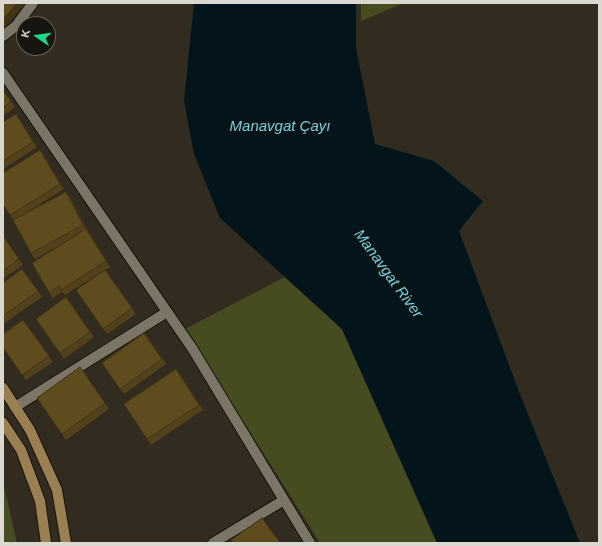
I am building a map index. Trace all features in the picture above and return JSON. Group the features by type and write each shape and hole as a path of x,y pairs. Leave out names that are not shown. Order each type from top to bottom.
{"main road":[{"path":"3,388 30,430 57,490 66,543"},
{"path":"3,423 21,450 40,501 46,543"}],"street":[{"path":"3,36 16,26 32,3"},
{"path":"3,73 192,348 310,543"},
{"path":"15,407 167,312"},
{"path":"213,543 284,500"}],"green space":[{"path":"361,3 404,3 361,21"},
{"path":"285,277 342,329 437,543 320,543 185,329"},
{"path":"3,482 17,543 3,543"}],"water":[{"name":"Manavgat Çayı","path":"194,3 356,3 356,48 375,144 434,161 483,201 459,231 521,397 580,543 437,543 342,329 220,218 194,154 184,101"}],"building":[{"path":"3,3 17,3 3,19"},
{"path":"3,91 11,101 3,108"},
{"path":"16,114 33,142 3,161 3,122"},
{"path":"40,150 60,184 10,215 3,204 3,173"},
{"path":"66,192 83,225 31,253 13,220"},
{"path":"86,229 106,261 61,290 59,286 49,292 32,263"},
{"path":"3,236 19,259 3,271"},
{"path":"22,269 38,291 3,316 3,283"},
{"path":"105,270 132,308 103,329 76,290"},
{"path":"66,297 90,332 60,353 36,319"},
{"path":"23,320 49,356 22,375 3,347 3,334"},
{"path":"144,333 162,359 120,389 102,363"},
{"path":"80,367 105,403 62,434 37,398"},
{"path":"176,369 199,405 147,439 124,404"},
{"path":"262,518 280,543 233,543 231,540"}],"water label":[{"name":"Manavgat River","path":"388,274"}]}
